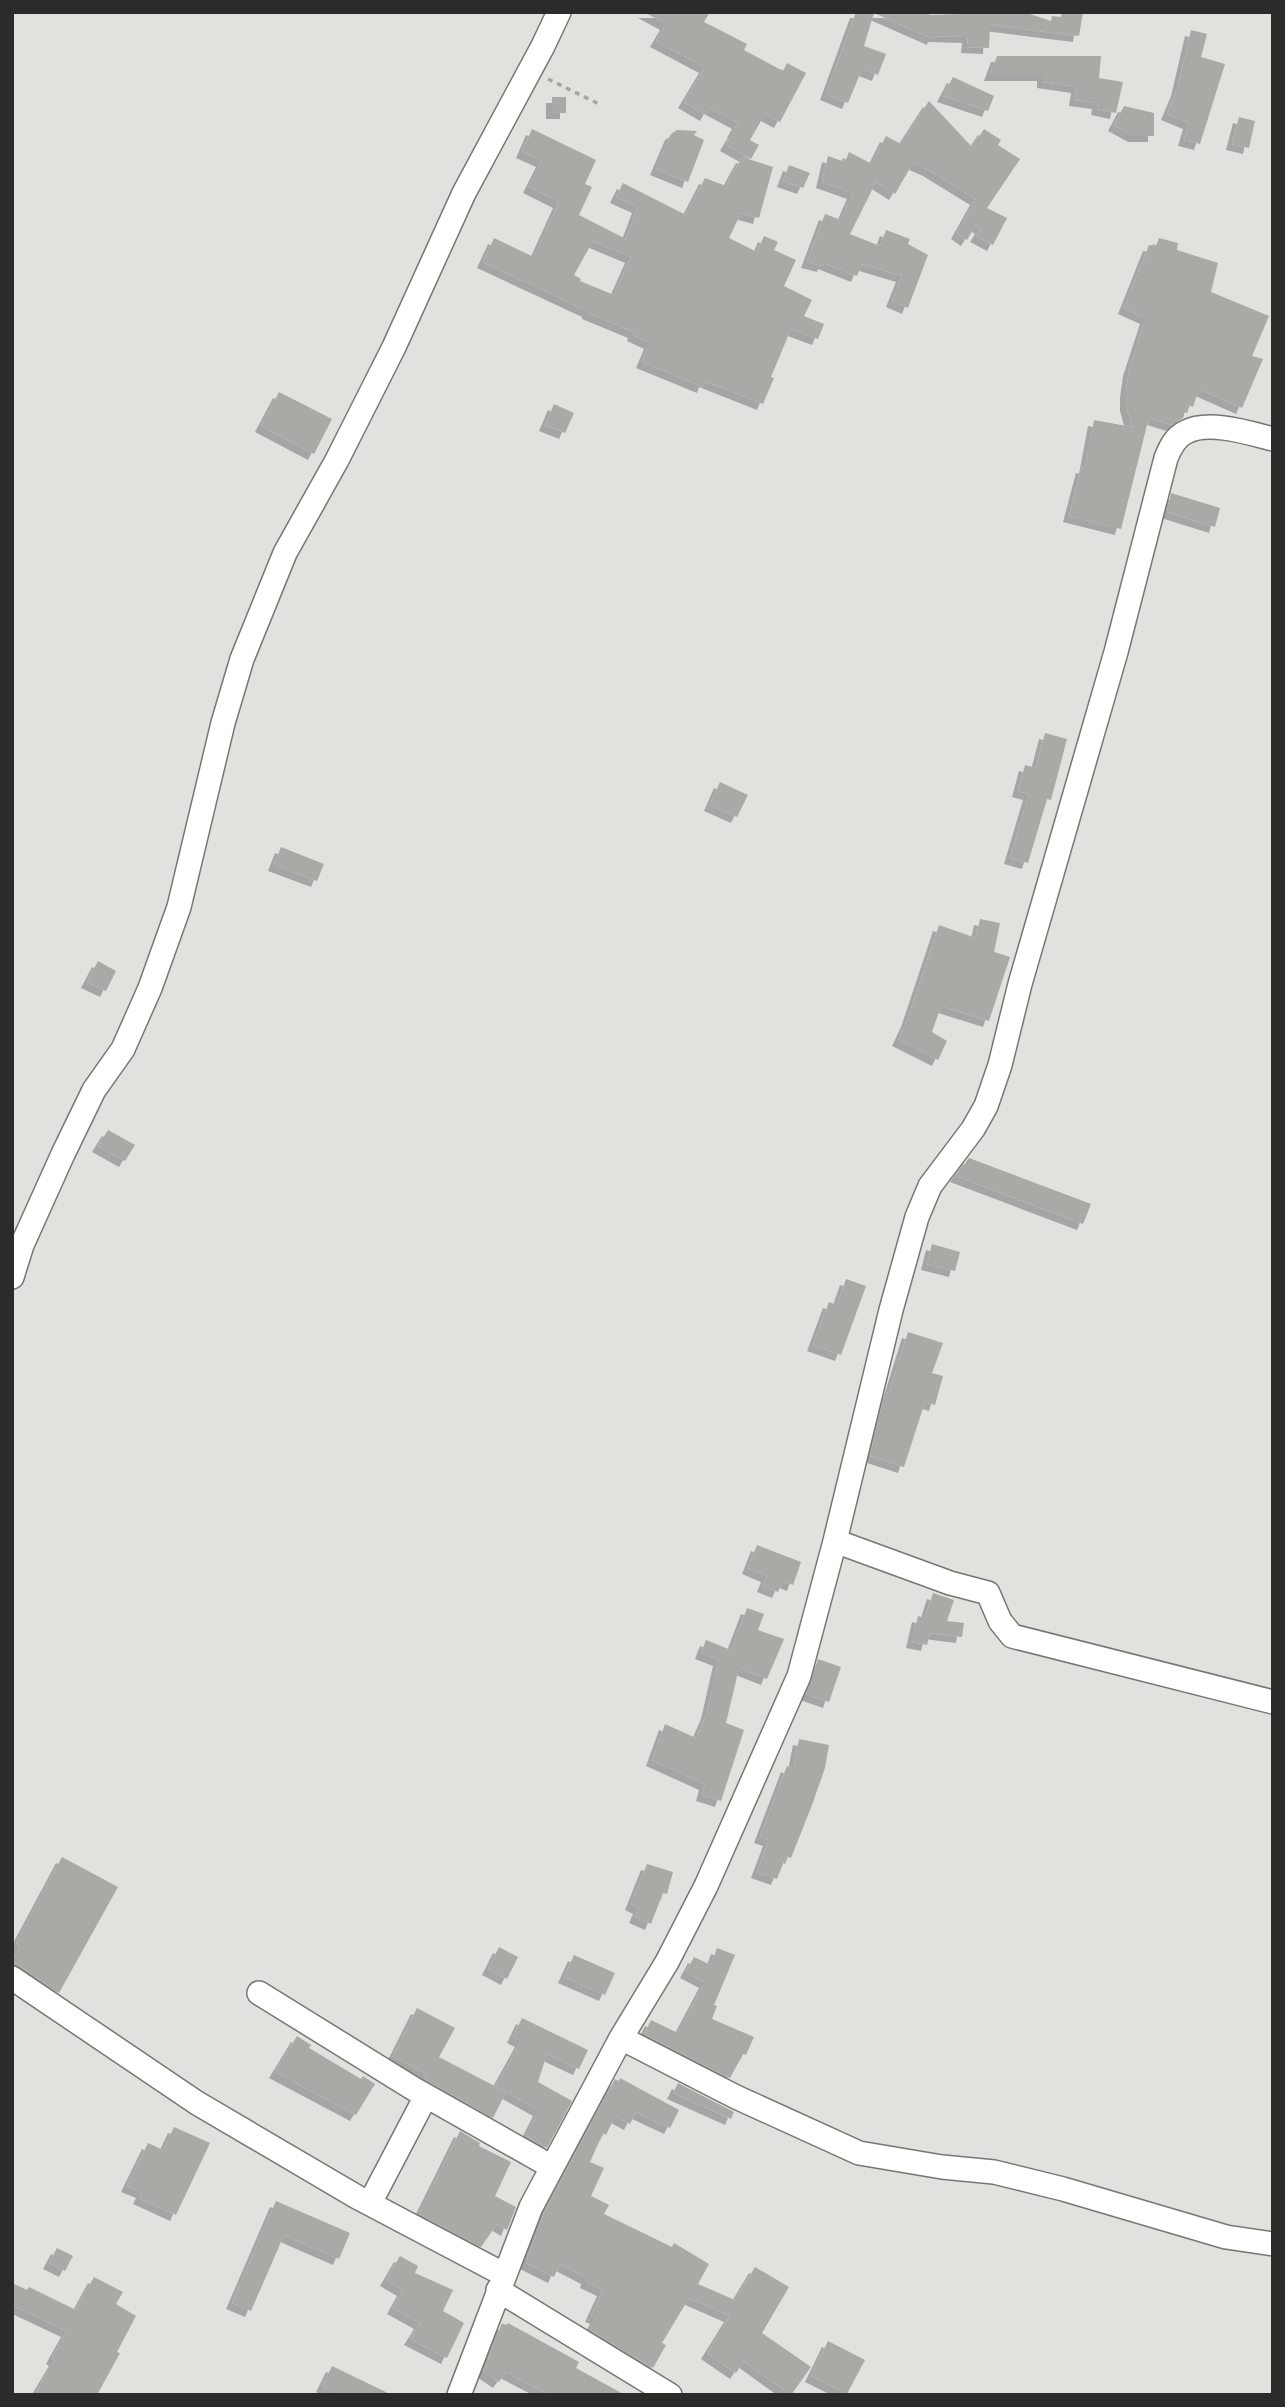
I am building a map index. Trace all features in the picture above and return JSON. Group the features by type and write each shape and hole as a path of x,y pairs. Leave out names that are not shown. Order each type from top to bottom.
{"street":[{"path":"12,1277 22,1245 63,1154 94,1090 122,1049 150,988 179,907 223,723 242,659 285,553 337,460 417,297 464,193 559,12"},
{"path":"459,2395 531,2207 621,2038 667,1962 706,1886 799,1676 916,1217 930,1186 973,1129 986,1106 1000,1065 1020,984 1116,652 1172,443 1186,431 1210,427 1238,430 1273,439"},
{"path":"835,1541 950,1583 988,1593 1000,1621 1012,1636 1273,1702"},
{"path":"12,1978 197,2103 502,2283 670,2395"},
{"path":"258,1993 426,2096 552,2168"},
{"path":"621,2038 736,2097 859,2153 994,2172 1063,2189 1226,2237 1273,2244"},
{"path":"370,2203 426,2096"}],"path":[{"path":"530,70 601,105"}],"building":[{"path":"644,12 710,12 704,22 747,44 744,50 783,71 787,63 806,73 780,122 765,114 750,140 759,145 751,159 726,145 733,133 735,134 733,132 738,123 710,108 706,115 684,102 705,67 656,41 666,24"},
{"path":"856,12 931,12 929,15 1024,12 1051,21 1052,16 1061,17 1062,12 1083,12 1079,36 990,25 989,48 967,47 968,37 934,36 933,39 874,13 864,46 886,54 878,75 862,69 848,103 826,94"},
{"path":"1191,30 1207,34 1201,57 1225,64 1200,144 1184,140 1189,123 1167,114 1177,90"},
{"path":"997,56 1101,56 1099,78 1123,82 1116,113 1097,109 1098,103 1075,100 1077,87 1043,82 1043,75 990,75"},
{"path":"953,77 994,96 988,111 943,96"},
{"path":"552,97 566,97 566,113 552,113"},
{"path":"929,101 972,147 984,129 1001,140 998,145 1020,159 987,208 1007,218 993,245 976,236 981,228 976,225 967,240 957,233 976,199 929,170 913,163 895,194 876,182 850,234 880,246 886,230 910,239 908,244 928,255 908,308 892,301 902,276 862,264 857,276 824,263 823,266 807,262 825,214 841,220 853,193 822,182 828,156 845,162 849,152 872,164 886,136 901,144"},
{"path":"1124,106 1154,113 1154,136 1134,136 1114,125"},
{"path":"1239,117 1255,121 1249,148 1232,144"},
{"path":"532,129 596,160 585,184 592,187 579,215 626,239 638,207 616,197 623,183 686,215 705,178 726,186 742,157 773,167 759,218 741,213 729,238 757,252 764,236 778,242 774,250 796,260 784,286 812,300 804,316 824,324 818,339 791,329 763,404 705,381 703,387 642,362 650,343 633,335 634,332 588,313 483,262 494,238 534,257 559,202 529,187 542,161 522,152","holes":["593,241 631,257 614,295 580,281 581,279 574,275"]},
{"path":"677,130 697,131 694,135 704,140 688,182 656,169 671,134"},
{"path":"789,165 810,173 803,188 783,181"},
{"path":"1159,238 1178,243 1177,250 1218,263 1211,292 1269,316 1252,356 1263,359 1242,408 1199,389 1193,407 1187,405 1183,418 1172,425 1150,418 1121,529 1069,516 1082,467 1085,468 1094,420 1132,427 1126,405 1126,392 1129,370 1146,318 1124,308 1149,245 1156,246"},
{"path":"279,392 332,419 314,454 261,426"},
{"path":"554,404 574,413 565,433 545,425"},
{"path":"1171,493 1220,508 1215,527 1167,512"},
{"path":"1045,733 1067,739 1051,800 1047,799 1028,863 1010,858 1029,794 1018,791 1025,765 1036,768"},
{"path":"720,782 748,795 737,817 710,805"},
{"path":"281,847 324,864 317,881 274,865"},
{"path":"980,919 1000,923 994,952 1010,957 989,1021 941,1006 932,1032 947,1041 938,1060 898,1040 939,925 976,938"},
{"path":"98,961 116,971 106,991 87,982"},
{"path":"108,1130 135,1145 125,1161 98,1146"},
{"path":"969,1158 1091,1204 1083,1224 956,1176"},
{"path":"932,1244 960,1252 955,1271 927,1264"},
{"path":"846,1279 866,1286 841,1355 813,1345 829,1302 837,1305"},
{"path":"908,1332 943,1343 932,1373 943,1376 935,1405 925,1402 904,1467 870,1456 885,1392 889,1393"},
{"path":"757,1545 801,1562 793,1585 783,1581 778,1592 763,1586 767,1576 748,1568"},
{"path":"933,1593 954,1600 947,1621 964,1623 962,1637 930,1633 927,1645 912,1642 918,1616 925,1618"},
{"path":"747,1608 764,1614 758,1630 784,1639 767,1679 739,1668 726,1723 744,1730 721,1801 702,1795 705,1784 652,1760 665,1724 696,1738 707,1713 719,1660 701,1653 706,1640 731,1650"},
{"path":"818,1659 841,1667 829,1702 806,1694"},
{"path":"799,1739 829,1745 825,1768 812,1805 791,1858 786,1856 777,1879 757,1872 769,1840 760,1837 787,1766 793,1769"},
{"path":"62,1857 118,1887 59,1993 13,1961 20,1946 16,1943"},
{"path":"647,1864 673,1872 667,1894 663,1893 651,1924 635,1917 639,1908 631,1904"},
{"path":"499,1947 518,1957 507,1979 488,1969"},
{"path":"717,1948 735,1955 714,2005 717,2006 712,2019 754,2037 746,2055 743,2054 730,2078 644,2034 651,2020 678,2033 705,1982 686,1972 694,1957 711,1965"},
{"path":"574,1955 615,1973 605,1995 564,1977"},
{"path":"417,2008 455,2028 439,2057 506,2092 493,2118 424,2079 427,2074 393,2056"},
{"path":"522,2018 588,2050 579,2069 547,2054 538,2082 572,2101 547,2148 526,2136 539,2110 496,2086 521,2041 513,2037"},
{"path":"297,2036 311,2045 309,2048 361,2079 363,2076 375,2084 356,2115 275,2072"},
{"path":"620,2078 679,2110 670,2128 636,2112 630,2124 615,2116 606,2135 603,2133 590,2162 604,2168 591,2196 609,2205 604,2214 672,2247 674,2243 709,2264 698,2284 735,2300 755,2267 789,2287 762,2333 811,2367 791,2395 744,2361 736,2373 707,2353 730,2316 689,2298 662,2343 666,2345 653,2368 590,2330 596,2318 591,2316 603,2290 560,2264 554,2277 526,2263 544,2213 615,2079 619,2081"},
{"path":"678,2083 734,2112 731,2119 673,2093"},
{"path":"174,2127 210,2143 176,2215 139,2198 142,2192 127,2186 148,2143 163,2150"},
{"path":"460,2131 480,2143 479,2146 511,2162 495,2196 516,2207 507,2230 497,2224 481,2247 419,2214"},
{"path":"276,2201 350,2233 339,2259 284,2235 251,2311 232,2303"},
{"path":"57,2248 73,2256 65,2271 49,2263"},
{"path":"400,2256 418,2266 415,2273 453,2290 443,2311 464,2323 447,2358 410,2339 420,2323 393,2308 403,2290 386,2280"},
{"path":"94,2277 123,2292 116,2304 136,2316 117,2352 120,2353 97,2395 34,2395 55,2360 52,2358 67,2331 12,2305 12,2283 27,2290 29,2287 76,2310"},
{"path":"502,2323 508,2323 579,2362 576,2368 625,2395 550,2395 506,2372 499,2382 483,2371 490,2360 488,2359"},
{"path":"828,2341 865,2360 847,2394 811,2376"},
{"path":"332,2366 392,2395 340,2395 322,2386"}]}
